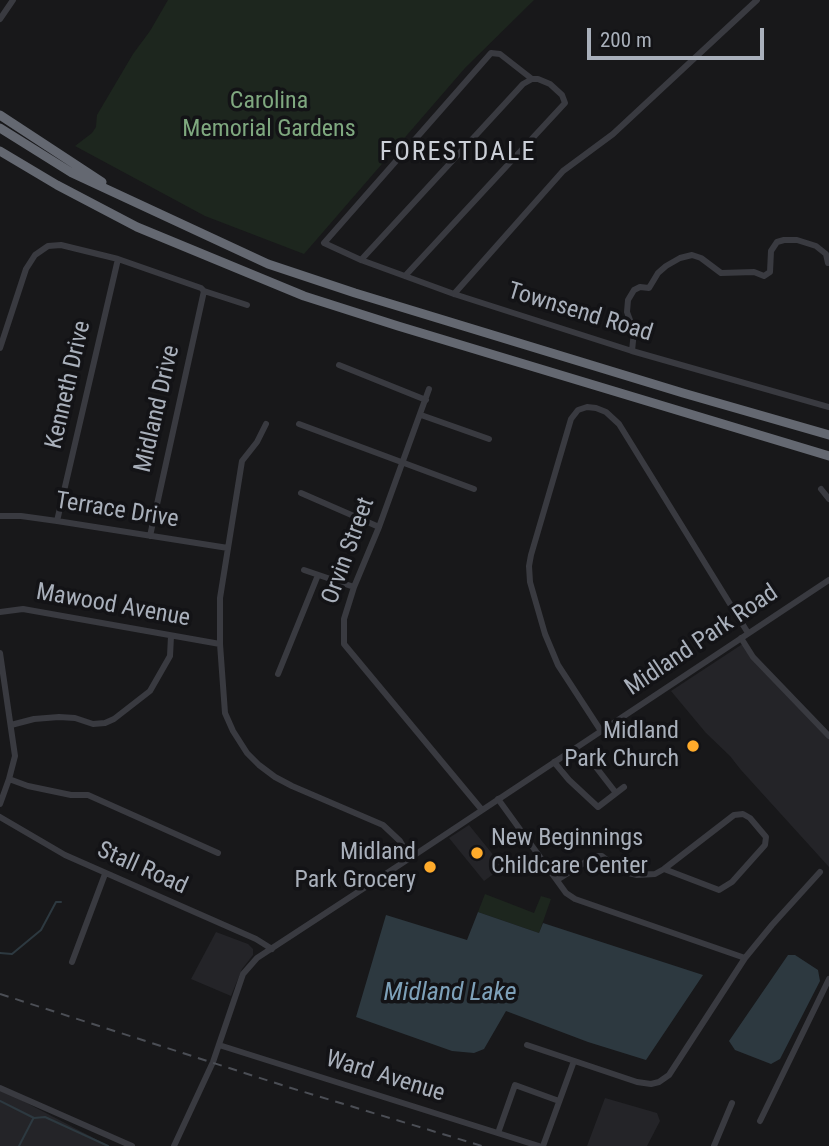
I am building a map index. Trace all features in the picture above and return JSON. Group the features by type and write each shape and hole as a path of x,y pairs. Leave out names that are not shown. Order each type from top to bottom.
{"highway":[{"path":"0,115 139,205"},
{"path":"0,128 72,173 268,264 683,393 829,435"},
{"path":"0,151 57,186 138,227 303,296 829,456"}],"street":[{"path":"0,19 13,0"},
{"path":"454,294 563,171 613,134 757,0"},
{"name":"Townsend Road","path":"532,79 500,54 491,53 324,243 361,260 454,294 632,351 829,407"},
{"path":"361,260 523,84 538,79 550,84 562,95 565,103 405,276"},
{"path":"632,351 634,331 627,312 628,300 634,290 649,288 666,266 680,258 692,255 701,258 722,273 754,272 764,276 770,272 771,251 777,242 797,240 816,246 826,254 828,262"},
{"path":"0,348 26,269 35,255 48,246 61,245 118,259 247,305"},
{"name":"Kenneth Drive","path":"57,521 118,259"},
{"name":"Midland Drive","path":"150,536 204,291"},
{"path":"339,365 426,400"},
{"name":"Orvin Street","path":"429,388 379,527 354,587 344,619 344,644 482,810"},
{"path":"601,732 558,665 545,634 530,582 529,566 571,419 578,410 587,407 606,412 619,424 744,636 753,657 829,736"},
{"path":"421,415 489,439"},
{"path":"266,424 257,442 242,461 220,598 225,713 247,753 259,765 275,777 383,825 400,841 410,858"},
{"path":"299,424 474,489"},
{"path":"821,489 829,499"},
{"path":"301,494 379,527"},
{"name":"Terrace Drive","path":"0,516 57,521 228,548"},
{"path":"304,570 354,587"},
{"path":"278,674 318,575"},
{"name":"Midland Park Road","path":"173,1146 219,1045 243,974 257,958 829,580"},
{"name":"Mawood Avenue","path":"0,612 23,609 220,644"},
{"path":"11,725 34,719 59,717 93,724 114,719 150,691 170,656 170,636"},
{"path":"0,653 15,756 0,804"},
{"path":"554,762 598,807 624,787"},
{"path":"592,762 616,793"},
{"path":"9,779 71,795 88,795 218,853"},
{"path":"498,799 566,893 575,899 745,958"},
{"path":"557,880 595,856 602,856 621,871 638,876 655,873 664,869 734,815 743,814 750,818 766,837 765,845 732,882 719,890 664,869"},
{"name":"Stall Road","path":"0,817 65,855 256,939 272,949"},
{"path":"527,1045 637,1082 659,1082 670,1075 745,958 820,872"},
{"path":"72,962 105,874"},
{"path":"761,1121 829,979"},
{"name":"Ward Avenue","path":"219,1045 541,1146"},
{"path":"541,1146 574,1060"},
{"path":"498,1133 515,1085 559,1101"},
{"path":"0,1088 132,1146"},
{"path":"714,1146 732,1103"}],"shaded area":[{"path":"744,643 829,736 829,867 671,691"},
{"path":"469,825 503,867 484,881 449,838"},
{"path":"216,932 248,944 253,949 253,955 242,969 231,996 191,979"},
{"path":"0,1089 109,1146 0,1146"},
{"path":"605,1098 657,1113 660,1121 647,1146 587,1146"}],"green space":[{"name":"Carolina Memorial Gardens","path":"168,0 534,0 465,68 304,254 205,216 75,146 96,127 97,115"},
{"path":"485,894 534,913 541,896 551,899 539,933 478,912"}],"water":[{"name":"Midland Lake","path":"478,912 539,933 543,923 703,975 646,1060 588,1042 506,1011 484,1049 474,1053 452,1051 356,1017 386,915 467,940"},
{"path":"788,955 795,955 818,970 820,981 780,1059 771,1064 735,1050 729,1041"}],"waterway":[{"path":"0,953 12,954 41,930 56,902 61,902"},
{"path":"0,1101 34,1118 45,1117 108,1146"},
{"path":"19,1146 33,1119"}],"railway":[{"path":"0,994 291,1088 482,1146"}],"place":[{"name":"Midland Park Church","path":"693,746"},
{"name":"New Beginnings Childcare Center","path":"477,853"},
{"name":"Midland Park Grocery","path":"430,867"}],"district":[{"name":"FORESTDALE","path":"458,153"}]}
